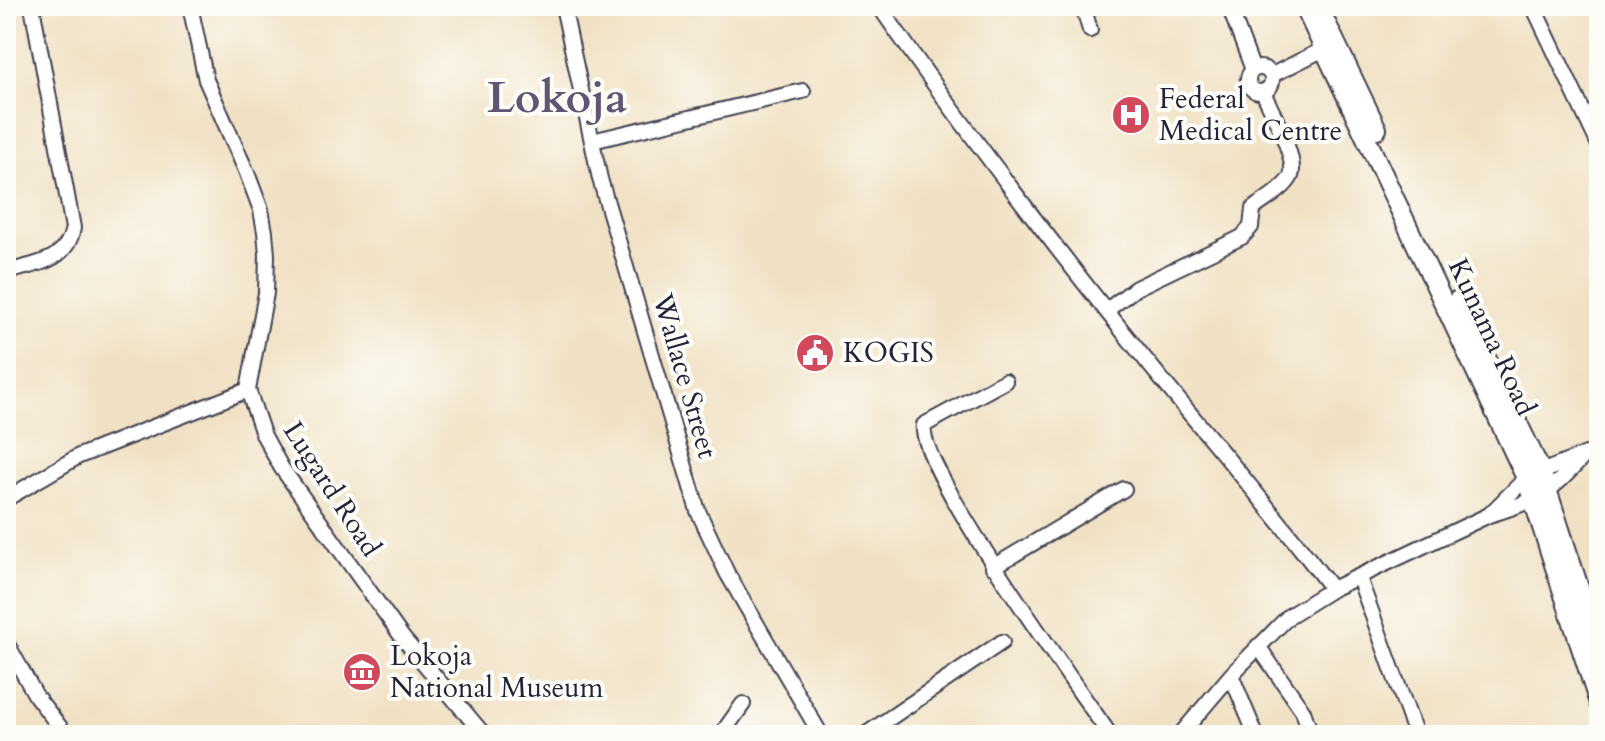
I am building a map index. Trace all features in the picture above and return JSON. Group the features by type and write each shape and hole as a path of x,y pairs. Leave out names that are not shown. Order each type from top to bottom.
{"main road":[{"name":"Kunama Road","path":"1304,6 1330,46 1534,475 1599,703"},
{"name":"Kunama Road","path":"1318,6 1330,46"},
{"name":"Kunama Road","path":"1541,497 1599,649"}],"street":[{"path":"6,272 54,259 65,249 73,228 32,6"},
{"name":"Lugard Road","path":"190,6 206,80 247,173 261,210 265,232 266,293 248,390 263,434 281,467 402,637 484,735"},
{"name":"Wallace Street","path":"563,6 604,193 698,511 727,573 821,735"},
{"path":"879,6 967,129 1107,310 1274,512 1332,589"},
{"path":"1083,6 1090,30"},
{"path":"1229,6 1253,70"},
{"path":"1533,6 1599,145"},
{"path":"1272,75 1330,46"},
{"path":"1267,69 1272,75 1270,89 1263,92 1251,88 1249,75 1253,70 1267,69"},
{"path":"592,141 803,91"},
{"path":"1107,310 1136,288 1242,237 1251,227 1253,209 1289,179 1291,158 1263,92"},
{"path":"1005,381 924,425 930,456 993,567 1110,735"},
{"path":"6,499 79,456 248,390"},
{"path":"1489,515 1534,475 1592,452"},
{"path":"1180,735 1231,675 1289,616 1332,589 1489,515 1541,497 1592,452"},
{"path":"993,567 1124,489"},
{"path":"1359,578 1416,735"},
{"path":"6,642 36,696 66,735"},
{"path":"865,735 1002,642"},
{"path":"1258,646 1303,711 1311,735"},
{"path":"1231,675 1256,735"},
{"path":"721,735 743,704"}],"place":[{"name":"Federal Medical Centre","path":"1131,115"},
{"name":"KOGIS","path":"815,353"},
{"name":"Lokoja National Museum","path":"362,672"}],"district":[{"name":"Lokoja","path":"557,98"}]}
